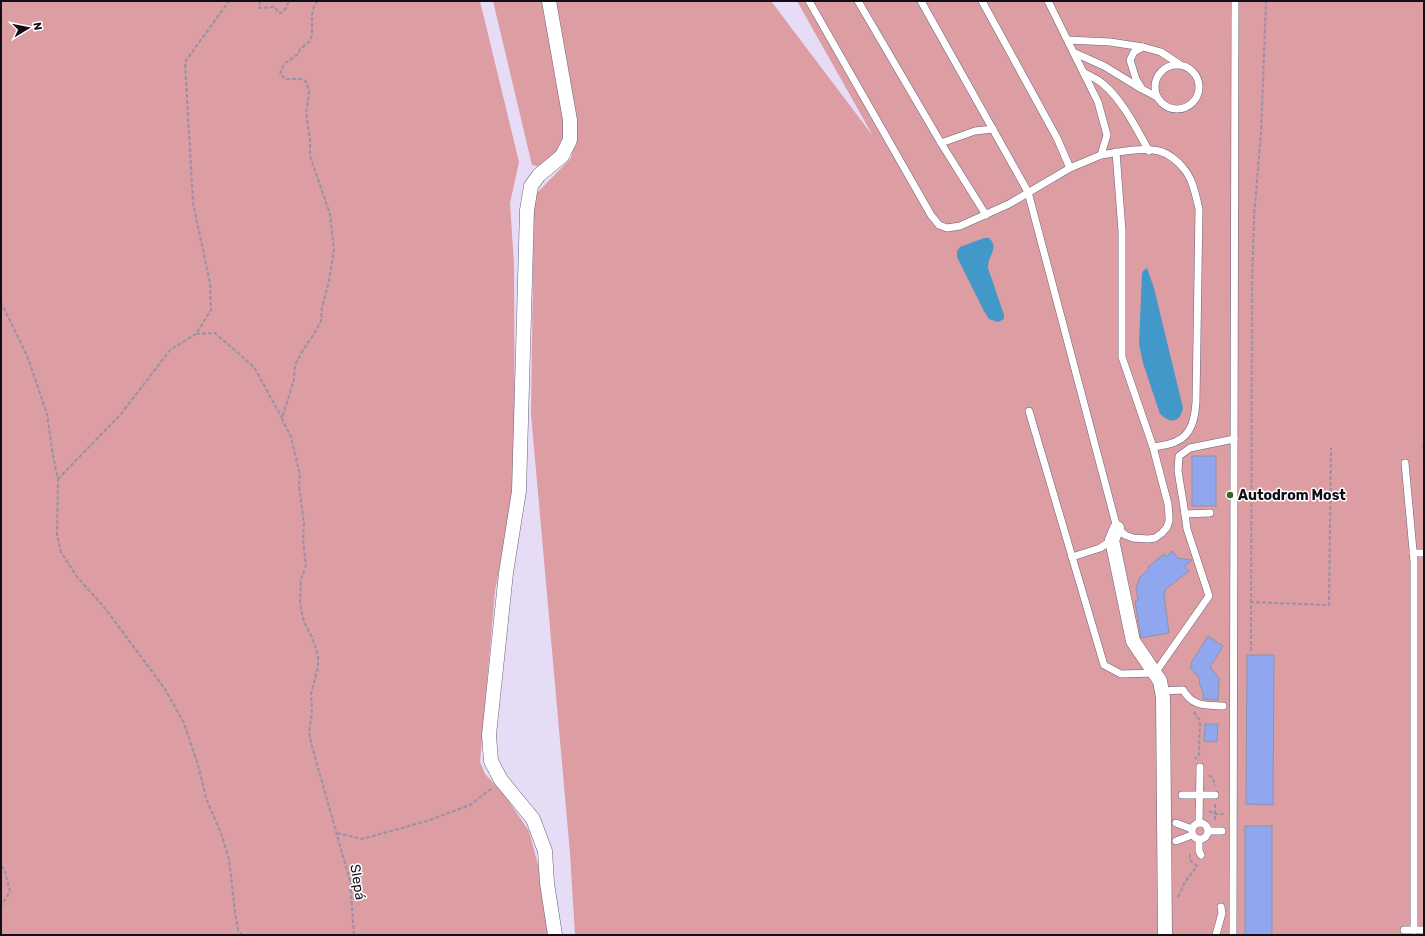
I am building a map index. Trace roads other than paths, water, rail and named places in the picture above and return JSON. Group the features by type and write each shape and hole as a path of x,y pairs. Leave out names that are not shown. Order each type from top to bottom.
{"street":[{"path":"550,1 570,120 570,140 562,156 539,175 531,186 526,210 519,491 506,573 489,735 491,761 501,780 533,819 545,851 547,883 555,935"},
{"path":"1114,534 1133,641 1160,681 1162,691 1165,935"}],"lane":[{"path":"809,1 931,215 939,225 947,228 960,226 986,215 1009,204 1070,168 1100,155 1138,150 1160,151 1173,159 1185,170 1200,209 1196,402 1194,420 1188,434 1190,448"},
{"path":"858,1 941,143 986,215"},
{"path":"921,1 1028,192 1114,534"},
{"path":"982,1 1057,138 1070,168"},
{"path":"1048,1 1098,102 1107,135 1100,155"},
{"path":"1233,935 1235,1"},
{"path":"1068,40 1110,42 1143,47 1161,52 1178,64 1186,66 1192,71 1197,77 1199,92 1196,99 1190,105 1176,109 1168,107 1157,97 1104,66 1075,53"},
{"path":"1142,89 1136,79 1130,60 1134,52 1143,47"},
{"path":"1157,97 1155,83 1157,76 1166,67 1178,64"},
{"path":"1084,72 1102,83 1115,97 1135,126 1149,151"},
{"path":"941,143 975,131 993,129"},
{"path":"1114,534 1125,535 1132,538 1155,538 1167,527 1169,521 1168,504 1153,447 1122,357 1122,231 1116,152"},
{"path":"1029,411 1104,664 1121,674 1155,673 1209,596 1187,529 1178,471 1179,456 1190,448 1234,439"},
{"path":"1153,447 1176,442 1188,434"},
{"path":"1405,463 1413,553 1414,930"},
{"path":"1185,514 1210,513"},
{"path":"1072,557 1100,548 1114,534"},
{"path":"1413,553 1424,553"},
{"path":"1162,691 1183,690 1187,697 1193,702 1223,706"},
{"path":"1199,823 1200,767"},
{"path":"1182,795 1214,796"},
{"path":"1176,822 1192,832 1195,838 1199,840"},
{"path":"1176,841 1192,832 1195,824 1199,823 1206,825 1208,831 1206,838 1199,840"},
{"path":"1208,831 1222,831"},
{"path":"1199,840 1199,852 1201,855"},
{"path":"1216,935 1222,913 1221,907"},
{"path":"1404,930 1424,930"}],"water":[{"path":"984,238 989,238 993,245 988,268 1004,315 1004,319 998,322 989,319 985,313 957,257 957,251 960,247"},
{"path":"1147,268 1154,288 1183,408 1180,417 1174,420 1168,419 1160,414 1143,363 1139,344 1142,273"}],"place":[{"name":"Autodrom Most","path":"1230,495"}]}
